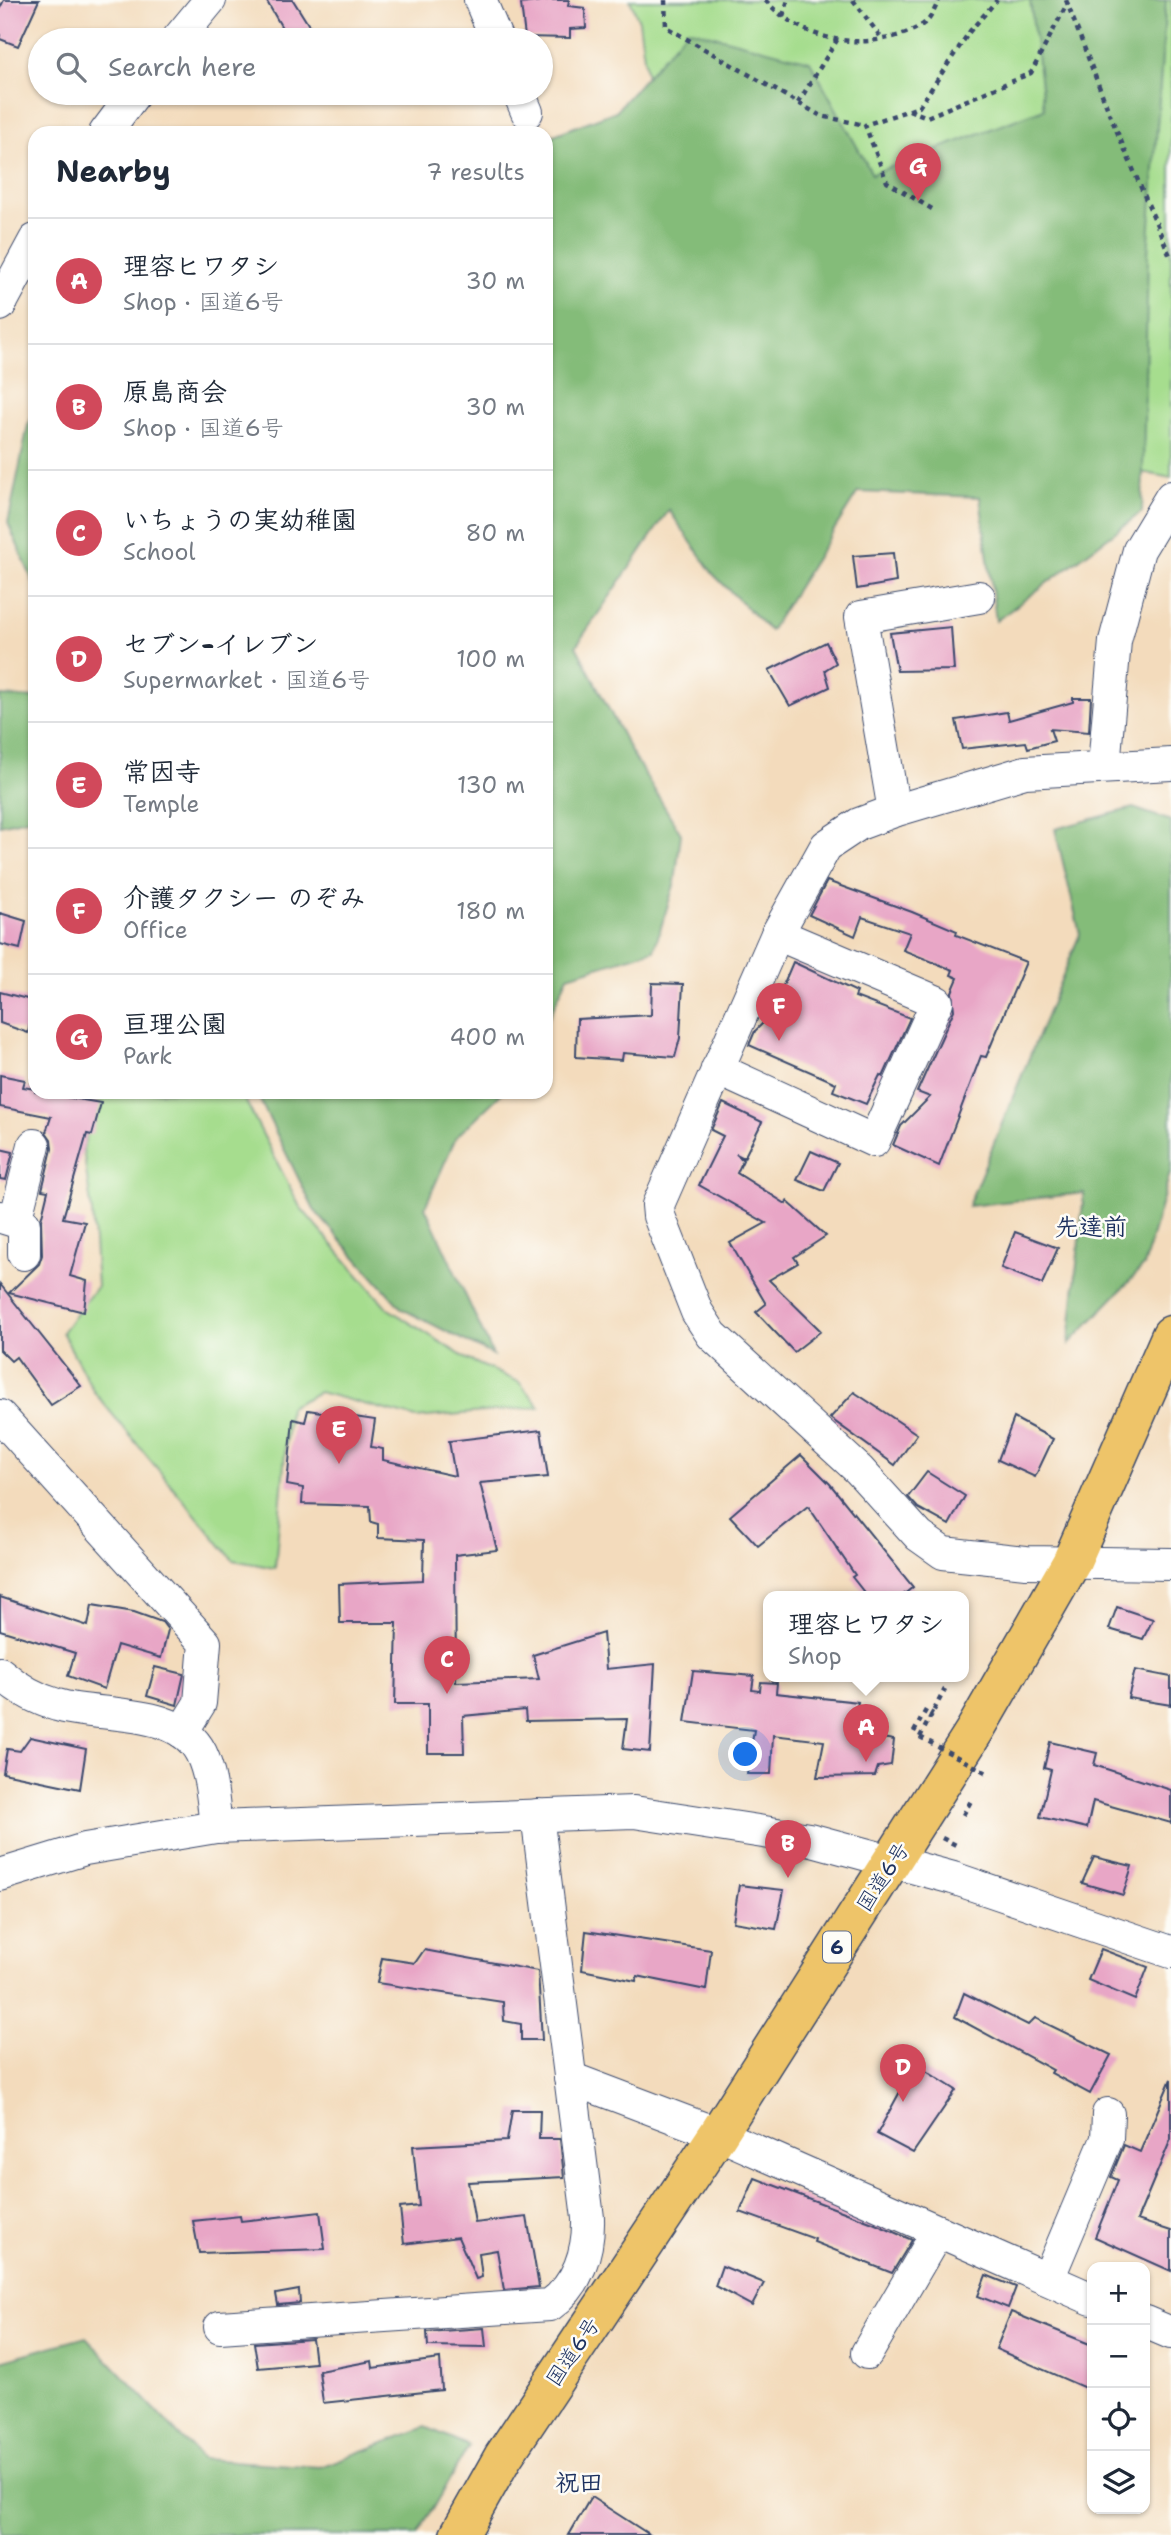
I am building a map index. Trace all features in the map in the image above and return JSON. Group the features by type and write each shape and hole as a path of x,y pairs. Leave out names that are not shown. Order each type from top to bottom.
{"highway":[{"name":"国道6号","path":"459,2535 503,2457 718,2134 975,1730 1071,1563 1171,1335"}],"street":[{"path":"187,28 210,0"},
{"path":"480,0 492,28"},
{"path":"110,126 126,105"},
{"path":"0,305 28,253"},
{"path":"1104,766 1115,641 1139,550 1171,497"},
{"path":"894,811 861,617 979,597"},
{"path":"1171,764 1025,772 859,824 826,846 777,934 658,1205 659,1216 697,1312 712,1335 859,1470 919,1536 943,1553 971,1558 1071,1563 1171,1564"},
{"path":"717,1069 874,1141 937,1002 777,934"},
{"path":"24,1254 24,1224 8,1219 34,1145"},
{"path":"0,1416 205,1643 200,1703 182,1732"},
{"path":"0,1673 13,1685 58,1705 158,1721 188,1735 200,1752 209,1776 216,1827"},
{"path":"0,1875 85,1849 216,1827 634,1812 809,1839 893,1861 1171,1952"},
{"path":"220,2328 550,2305 565,2294 589,2244 537,1815"},
{"path":"570,2078 718,2134 1087,2297"},
{"path":"1048,2279 1107,2140 1108,2115"},
{"path":"867,2353 938,2231"},
{"path":"1150,2324 1171,2333"}],"path":[{"path":"665,0 666,27 821,116 865,125 919,107 970,31 997,0"},
{"path":"765,0 808,32 837,40 883,40 911,31 928,20 937,1"},
{"path":"783,16 788,0"},
{"path":"853,0 883,40"},
{"path":"909,110 927,117 1031,73 1067,1"},
{"path":"1067,1 1110,115 1171,258"},
{"path":"798,103 837,40"},
{"path":"865,125 887,182 932,209"},
{"path":"945,1689 920,1737 987,1773"},
{"path":"914,1732 926,1710 933,1714"}],"green space":[{"path":"630,0 1171,0 1171,478 689,382 639,21"},
{"path":"1030,0 1166,0 1148,255 1142,512 996,621 980,497 858,492 770,631 713,574 669,510 576,646 630,750 681,834 675,882 654,950 568,976 553,1008 553,135 616,111 688,29 810,61 872,174 1044,109"},
{"path":"28,425 28,570 8,523"},
{"path":"0,696 28,698 28,819 0,825"},
{"path":"1133,808 1171,821 1171,1169 1144,1266 1069,1344 1084,1193 968,1206 1080,934 1055,829"},
{"path":"96,1099 245,1099 300,1207 387,1308 467,1359 519,1382 540,1407 416,1418 319,1392 289,1407 275,1568 233,1560 94,1392 62,1332 97,1286 92,1212 83,1149"},
{"path":"259,1099 496,1099 456,1137 425,1207 493,1355 402,1309 314,1210"},
{"path":"86,2337 202,2459 320,2467 426,2427 469,2446 417,2535 0,2535 0,2361"}],"building":[{"path":"4,0 39,0 18,46 0,39 0,8"},
{"path":"266,0 293,0 310,28 282,28"},
{"path":"569,0 568,6 585,8 586,28 570,29 570,38 553,38 553,28 524,28 521,4"},
{"path":"893,553 896,582 857,589 853,556"},
{"path":"951,627 954,670 897,671 890,633"},
{"path":"826,642 836,663 825,670 830,687 790,706 769,670"},
{"path":"1073,698 1091,698 1089,732 1050,729 1054,741 1028,748 1026,742 962,749 956,720 1007,712 1009,720 1073,702"},
{"path":"827,881 912,912 957,931 956,935 1026,962 986,1057 981,1056 939,1166 893,1145 901,1126 930,1097 917,1092 954,1010 952,992 958,978 951,975 953,970 903,950 910,933 862,917 855,936 809,915"},
{"path":"0,913 26,921 20,949 0,944"},
{"path":"793,962 857,992 855,997 910,1018 883,1077 880,1075 866,1104 833,1091 836,1083 749,1045 755,1031 770,1016"},
{"path":"652,983 683,984 680,1038 675,1057 623,1053 622,1060 576,1057 577,1019 651,1015"},
{"path":"0,992 28,999 28,1033 0,1023"},
{"path":"0,1075 25,1080 23,1087 28,1088 28,1099 77,1099 101,1103 92,1135 87,1134 63,1218 85,1222 70,1276 87,1281 84,1312 9,1293 39,1264 42,1255 41,1220 48,1191 42,1190 52,1149 51,1139 46,1132 51,1117 0,1107"},
{"path":"723,1103 762,1122 744,1158 736,1154 743,1160 737,1173 786,1204 787,1201 826,1236 794,1257 798,1263 769,1280 821,1331 794,1352 756,1312 766,1304 730,1243 766,1223 699,1185 723,1136 711,1130"},
{"path":"0,1149 13,1152 6,1180 0,1179"},
{"path":"811,1151 838,1163 824,1191 797,1180"},
{"path":"1015,1232 1058,1248 1042,1284 1001,1268"},
{"path":"0,1284 81,1386 51,1405 16,1357 11,1361 0,1350"},
{"path":"854,1392 917,1434 895,1465 830,1418"},
{"path":"308,1410 375,1420 371,1447 383,1449 383,1460 455,1476 449,1441 541,1430 548,1477 480,1483 497,1550 455,1555 456,1682 539,1679 533,1655 603,1633 606,1669 655,1664 650,1752 623,1749 627,1719 526,1721 525,1710 463,1716 464,1753 428,1753 428,1704 395,1704 397,1623 340,1623 339,1584 423,1580 424,1540 378,1538 378,1524 371,1522 370,1506 302,1504 303,1488 287,1485 293,1419 305,1422"},
{"path":"1014,1418 1053,1439 1035,1477 998,1460"},
{"path":"801,1455 830,1484 913,1587 908,1591 863,1591 808,1506 758,1546 730,1516"},
{"path":"927,1472 965,1496 949,1525 918,1508 908,1497"},
{"path":"0,1597 88,1626 92,1605 134,1612 162,1622 168,1630 161,1658 117,1645 104,1689 68,1676 75,1653 0,1630"},
{"path":"1117,1607 1153,1619 1143,1639 1109,1629"},
{"path":"155,1667 184,1674 177,1705 147,1696"},
{"path":"1135,1670 1171,1677 1171,1705 1128,1698"},
{"path":"693,1671 754,1676 752,1690 760,1691 761,1682 777,1683 776,1693 858,1702 852,1733 894,1740 891,1765 878,1767 875,1776 817,1777 824,1741 773,1735 771,1774 747,1774 754,1730 685,1722"},
{"path":"30,1737 86,1749 80,1789 3,1773 7,1749 20,1751"},
{"path":"1050,1742 1097,1753 1094,1765 1171,1790 1171,1823 1093,1801 1087,1828 1040,1817 1051,1770 1044,1768"},
{"path":"1094,1857 1132,1866 1123,1895 1082,1883"},
{"path":"739,1885 784,1890 776,1929 733,1922"},
{"path":"586,1931 711,1950 706,1990 637,1976 636,1981 582,1970"},
{"path":"1101,1949 1148,1967 1135,2000 1088,1980"},
{"path":"424,1950 538,1971 542,2040 521,2040 521,2024 504,2021 503,2002 377,1983 382,1958 415,1963"},
{"path":"964,1993 1028,2025 1035,2018 1111,2055 1090,2094 1051,2073 1053,2070 955,2017"},
{"path":"915,2064 956,2090 913,2153 877,2134"},
{"path":"1171,2079 1171,2139 1137,2220 1171,2231 1171,2271 1095,2237 1118,2180 1111,2177 1124,2145 1140,2152"},
{"path":"512,2110 540,2110 539,2139 560,2139 564,2177 468,2182 475,2223 527,2217 539,2287 504,2290 497,2250 479,2253 482,2277 476,2279 458,2237 404,2244 400,2208 419,2206 413,2146 507,2141"},
{"path":"755,2178 912,2240 892,2273 814,2242 815,2239 740,2212"},
{"path":"320,2212 325,2249 199,2253 193,2221 240,2216 241,2221"},
{"path":"722,2266 764,2283 752,2306 715,2286"},
{"path":"986,2275 1016,2287 1008,2308 978,2296"},
{"path":"299,2290 300,2303 278,2305 276,2294"},
{"path":"1011,2312 1087,2343 1087,2389 996,2349"},
{"path":"484,2328 486,2347 428,2346 427,2332"},
{"path":"312,2339 315,2363 258,2368 254,2343"},
{"path":"440,2359 442,2390 323,2403 319,2371 372,2361 373,2368"},
{"path":"591,2497 650,2535 569,2535"}],"place":[{"name":"亘理公園","path":"918,201"},
{"name":"介護タクシー のぞみ","path":"779,1041"},
{"name":"常因寺","path":"339,1464"},
{"name":"いちょうの実幼稚園","path":"447,1694"},
{"name":"理容ヒワタシ","path":"866,1762"},
{"name":"原島商会","path":"788,1878"},
{"name":"セブン-イレブン","path":"903,2102"}],"district":[{"name":"先達前","path":"1091,1227"},
{"name":"祝田","path":"579,2483"}]}
